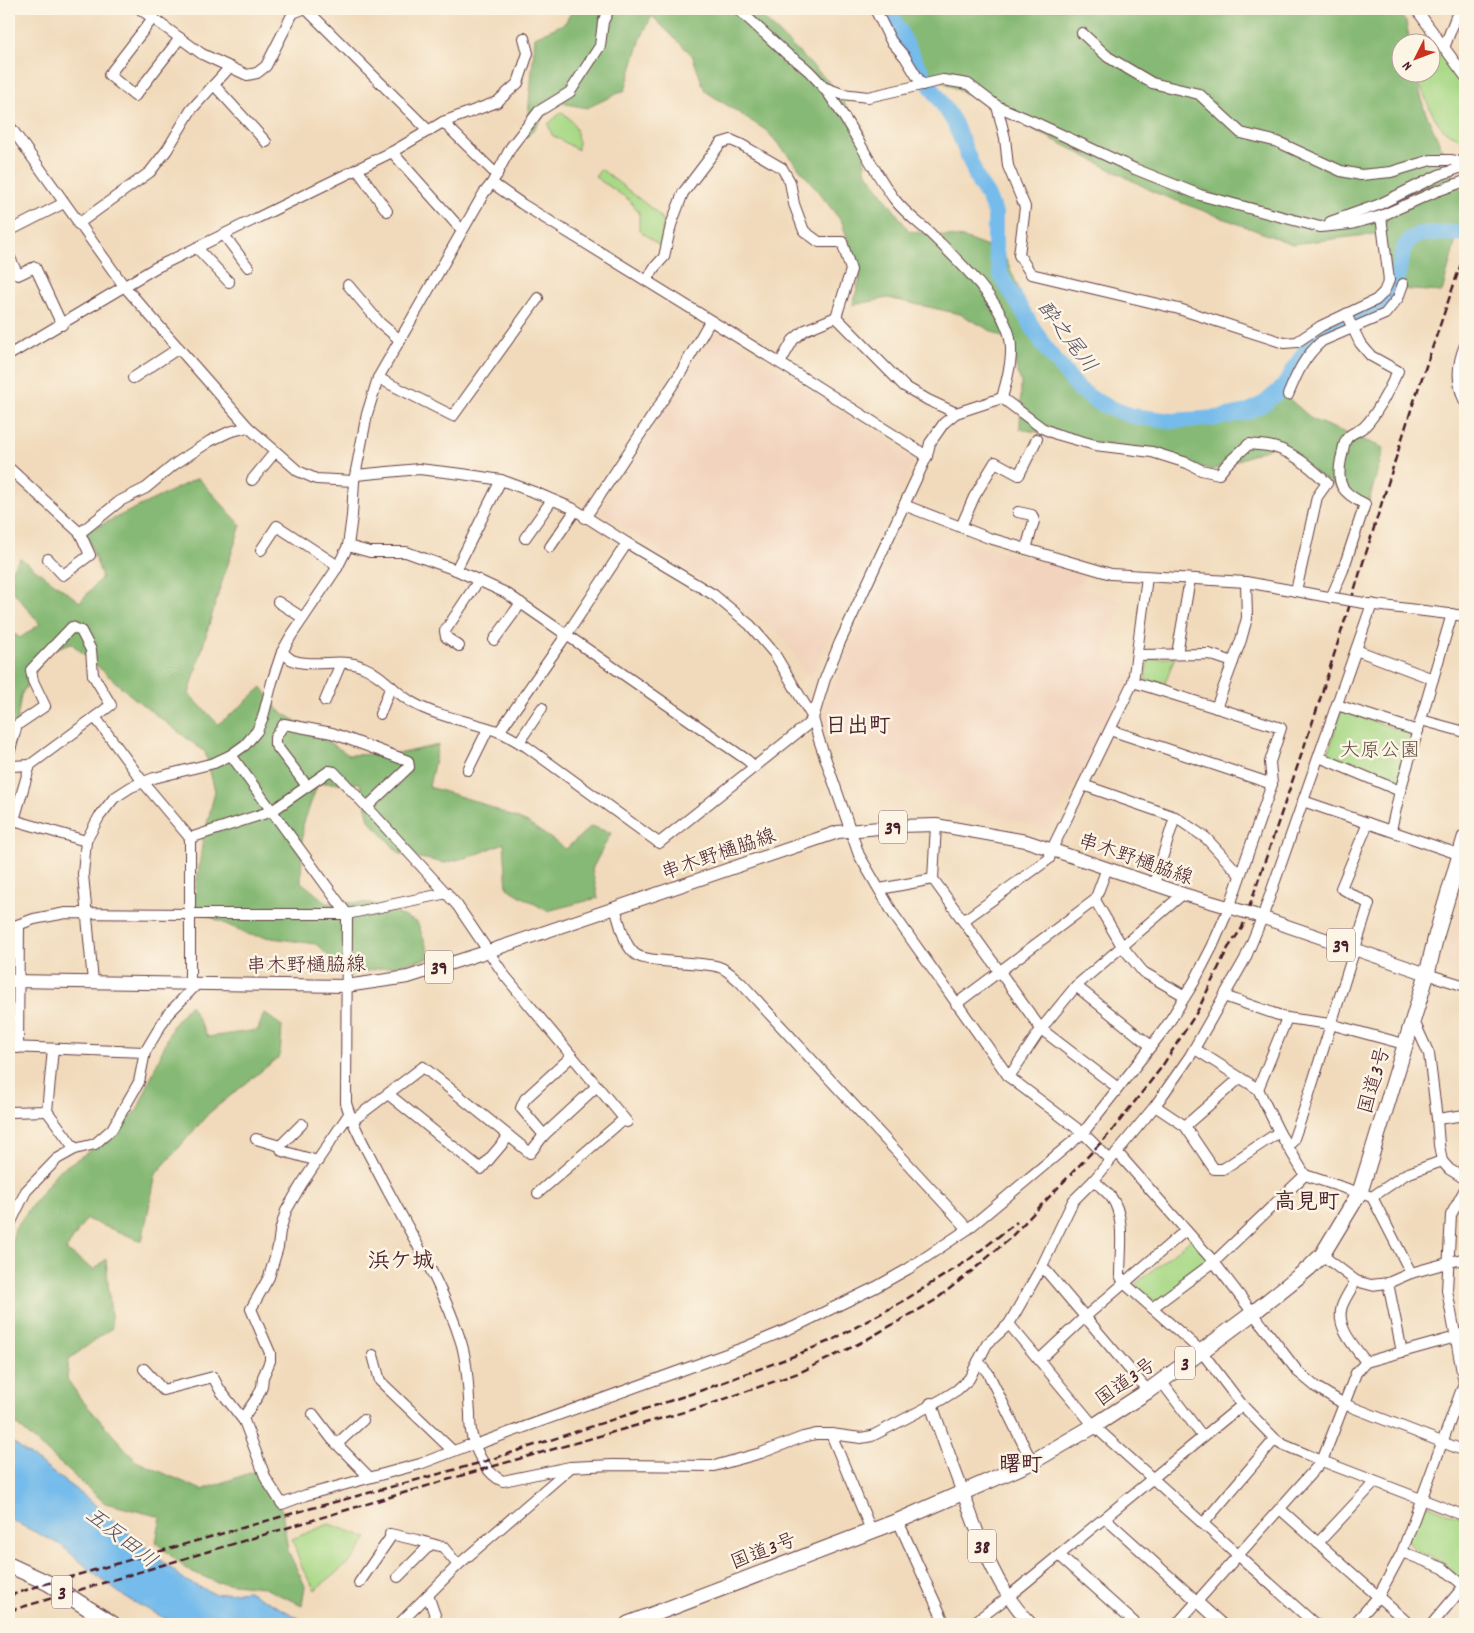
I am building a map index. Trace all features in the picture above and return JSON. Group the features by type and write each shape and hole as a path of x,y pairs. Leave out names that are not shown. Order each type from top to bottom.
{"highway":[{"name":"国道3号","path":"628,1624 898,1521 1032,1462 1094,1426 1148,1391 1253,1313 1309,1268 1322,1254 1366,1195 1404,1044 1462,856 1465,838"},
{"name":"3","path":"9,1565 48,1583 113,1624"}],"main road":[{"name":"串木野樋脇線","path":"13,981 346,986 408,977 838,832 899,826 936,825 1026,841 1183,894 1259,916 1427,974"},
{"path":"931,1404 963,1492"},
{"name":"38","path":"963,1492 996,1578 1008,1597 1031,1624"}],"street":[{"path":"140,9 202,54 247,75 257,73 266,66 294,13 304,9 429,131"},
{"path":"93,982 83,874 86,842 99,817 114,798 143,782 214,762 231,755 245,745 257,731 282,652 337,568 348,546 355,478 367,414 378,378 511,147 539,111 570,92 600,46 603,22 609,9"},
{"path":"738,9 788,55 796,60 822,87 894,198 980,286 993,302 1007,327 1012,344 1008,377 1002,398"},
{"path":"875,9 892,41 905,56 922,85"},
{"path":"1416,9 1465,76"},
{"path":"1444,48 1459,9"},
{"path":"153,18 109,75 135,96 180,38"},
{"path":"1082,33 1108,57 1152,83 1199,94 1241,133 1278,142 1341,171 1361,175 1391,172 1431,160 1452,160 1465,165"},
{"path":"9,355 62,325 124,286 197,248 392,152 443,122 497,102 518,83 528,53 524,38"},
{"path":"78,224 150,172 167,150 191,110 229,68"},
{"path":"822,87 842,94 868,97 943,80 968,84 997,106 1135,169 1200,195 1320,227 1351,224 1381,216 1465,180"},
{"path":"214,85 266,142"},
{"path":"997,106 1005,138 1008,166 1025,207 1020,255 1031,274 1179,309 1284,343 1297,342 1321,326 1376,300 1384,292 1389,280 1381,216"},
{"path":"443,122 494,179 522,204 780,363 926,456"},
{"path":"9,126 124,286 248,427 298,472 316,479 355,478 419,469 501,480 575,511 714,594 750,625 774,653 813,718 859,855 894,915 1008,1077 1114,1156 1214,1262 1298,1372 1344,1404 1465,1451"},
{"path":"648,281 654,268 664,257 671,225 683,192 721,143 731,140 782,168 790,182 794,204 804,231 818,242 842,242 851,270 836,317 805,330 793,340 780,363"},
{"path":"392,152 458,226"},
{"path":"1320,227 1344,216 1378,205 1439,175 1465,165"},
{"path":"357,169 387,210"},
{"path":"9,231 64,203"},
{"path":"224,235 248,268"},
{"path":"197,248 229,282"},
{"path":"9,256 18,275 35,267 62,325"},
{"path":"1288,395 1307,355 1314,348 1322,341 1385,314 1398,298 1403,284"},
{"path":"348,285 380,323 400,340"},
{"path":"378,378 454,416 538,298"},
{"path":"1332,598 1365,504 1349,496 1342,489 1340,466 1346,440 1352,433 1364,427 1385,397 1398,371 1371,356 1360,343 1346,314"},
{"path":"836,317 904,386 956,413"},
{"path":"585,518 680,374 710,320"},
{"path":"1465,345 1459,359 1460,391 1465,402"},
{"path":"133,378 179,348"},
{"path":"282,652 293,661 307,664 341,663 362,666 384,679 413,703 445,716 493,730 519,742 659,843 807,725 813,718 825,679 840,642 904,505 930,443 944,423 956,413 1002,398"},
{"path":"1002,398 1042,428 1056,434 1095,446 1152,452 1187,463 1201,470 1219,474 1249,444 1270,446 1288,453 1315,471 1327,483 1317,497 1296,591"},
{"path":"80,533 120,501 146,488 175,464 210,441 229,432 248,427"},
{"path":"961,527 974,497 995,462 1019,475 1037,440"},
{"path":"252,480 275,452"},
{"path":"9,468 80,533 90,556 63,574 48,559"},
{"path":"456,570 501,480"},
{"path":"526,538 552,500"},
{"path":"904,505 989,538 1111,574 1246,582 1368,604 1465,616"},
{"path":"550,547 575,511"},
{"path":"1018,512 1032,515 1034,521 1026,549"},
{"path":"261,550 277,526 332,562 337,568"},
{"path":"468,770 493,730 568,634 626,543"},
{"path":"348,546 370,552 406,552 456,570 506,593 568,634 755,767"},
{"path":"963,921 1049,859 1052,849 1133,682 1147,577"},
{"path":"1176,654 1190,579"},
{"path":"458,646 446,637 445,632 479,580"},
{"path":"1216,708 1247,618 1246,582"},
{"path":"278,602 303,618"},
{"path":"494,640 521,603"},
{"path":"231,755 347,914 346,1103 351,1118 396,1207 433,1274 458,1331 462,1344 468,1385 471,1436 487,1468 496,1478 504,1480 570,1467 714,1466 761,1453 816,1434 861,1438 872,1436 941,1400 957,1390 969,1378 987,1344 1009,1324 1042,1266 1072,1201 1094,1180 1114,1156 1154,1106 1195,1049 1245,959 1259,916 1319,757 1356,650 1368,604"},
{"path":"1391,830 1400,790 1452,614"},
{"path":"9,753 17,725 45,706 33,681 31,670 72,627 81,631 90,650 93,675 111,705 30,765 12,766 9,762"},
{"path":"1356,650 1433,678"},
{"path":"1137,655 1209,654 1233,662"},
{"path":"325,701 341,663"},
{"path":"144,1368 163,1390 213,1377 220,1390 244,1421 266,1479 282,1504 420,1464 734,1351 796,1326 908,1269 968,1229 1082,1133 1151,1046 1185,996 1232,909 1240,875 1272,784 1270,762 1281,728 1133,682"},
{"path":"380,714 392,686"},
{"path":"1337,705 1418,731"},
{"path":"519,742 542,708"},
{"path":"9,1226 26,1191 58,1159 75,1149 95,1144 112,1129 139,1082 145,1052 167,1015 194,983 190,914 190,838 143,782 95,718"},
{"path":"1421,720 1465,732"},
{"path":"307,786 275,744 275,738 284,724 332,733 408,761 409,767 367,807"},
{"path":"1110,730 1272,784"},
{"path":"1319,757 1400,790"},
{"path":"30,765 11,820 86,842"},
{"path":"190,838 272,811 329,771 334,772 447,893 462,911 505,976 626,1120 538,1193"},
{"path":"1083,785 1175,817 1206,838 1240,875"},
{"path":"1303,801 1462,856"},
{"path":"1154,884 1175,817"},
{"path":"1288,1146 1293,1141 1369,904 1341,888 1368,823"},
{"path":"936,825 933,879 1041,1029 1118,1088"},
{"path":"956,1004 1095,900 1107,868"},
{"path":"880,889 933,879"},
{"path":"145,1052 13,1048 14,927 52,915 347,914 447,893"},
{"path":"1008,1077 1041,1029 1076,986 1183,894"},
{"path":"1095,900 1122,946 1143,972 1185,996"},
{"path":"615,908 627,944 635,954 645,960 695,962 721,967 741,983 968,1229"},
{"path":"1427,974 1465,986"},
{"path":"1076,986 1151,1046"},
{"path":"1224,996 1287,1018 1330,1024 1404,1044"},
{"path":"1258,1089 1287,1018"},
{"path":"1413,1019 1429,1054 1442,1161 1449,1169 1465,1179"},
{"path":"53,1049 47,1111 75,1149"},
{"path":"1195,1049 1258,1089 1279,1132 1305,1175 1366,1195 1411,1273"},
{"path":"544,1135 521,1108 521,1104 525,1098 572,1056"},
{"path":"244,1421 243,1418 262,1387 263,1377 270,1361 270,1353 251,1309 269,1277 286,1211 318,1161 351,1118 388,1094 423,1066 530,1153 544,1135 597,1086"},
{"path":"1185,1126 1240,1078"},
{"path":"388,1094 480,1169 508,1136"},
{"path":"1154,1106 1185,1126 1214,1169 1223,1169 1279,1132"},
{"path":"9,1112 47,1111"},
{"path":"1437,1120 1465,1115"},
{"path":"280,1146 302,1124"},
{"path":"256,1139 280,1146 282,1151 318,1161"},
{"path":"1366,1195 1406,1174 1442,1161"},
{"path":"1152,1308 1214,1262 1305,1175"},
{"path":"1094,1180 1112,1198 1119,1212 1121,1221 1120,1275 1124,1283 1201,1351 1242,1405 1275,1440 1322,1461 1465,1516"},
{"path":"1354,1624 1378,1596 1402,1552 1464,1384 1447,1290 1451,1215 1465,1189"},
{"path":"1039,1360 1085,1317 1185,1230"},
{"path":"1322,1254 1356,1282 1372,1285 1388,1283 1411,1273 1465,1258"},
{"path":"1042,1266 1148,1391"},
{"path":"1356,1282 1341,1307 1341,1325 1366,1362"},
{"path":"1388,1283 1402,1352"},
{"path":"1009,1324 1094,1426 1315,1624"},
{"path":"1177,1624 1322,1461 1356,1373 1366,1362 1456,1337 1465,1332"},
{"path":"373,1355 380,1381 453,1451"},
{"path":"978,1361 988,1373 1032,1462"},
{"path":"1161,1381 1203,1437"},
{"path":"972,1624 1008,1597 1242,1405"},
{"path":"313,1414 337,1444 369,1478"},
{"path":"337,1444 363,1420"},
{"path":"831,1434 871,1530"},
{"path":"1203,1524 1275,1440"},
{"path":"399,1624 458,1565 570,1467"},
{"path":"1318,1543 1375,1482"},
{"path":"1280,1509 1409,1624"},
{"path":"1105,1518 1222,1624"},
{"path":"898,1521 945,1624"},
{"path":"359,1584 391,1535 442,1547 458,1565"},
{"path":"398,1577 432,1544"},
{"path":"1402,1552 1443,1568 1465,1586 1432,1624"},
{"path":"1059,1555 1136,1624"},
{"path":"428,1595 438,1624"}],"shaded area":[{"path":"717,330 914,459 809,680 780,633 602,512"},
{"path":"901,526 1085,572 1081,588 1124,602 1103,651 1134,669 1122,699 1049,830 945,800 902,775 837,747 822,714"},
{"path":"1465,885 1465,946 1463,946 1456,972 1449,970 1444,957"}],"green space":[{"path":"573,9 754,9 827,80 864,131 865,170 909,231 964,238 1003,253 1021,294 1069,389 1105,412 1173,426 1254,406 1293,367 1286,396 1313,420 1384,448 1368,504 1344,492 1275,446 1212,470 1137,450 1020,429 1021,383 1008,340 960,314 888,298 853,305 860,278 842,222 767,131 705,91 692,55 652,16 641,38 625,90 587,108 556,102 526,138 535,37 565,23"},
{"path":"885,9 1395,9 1406,22 1408,32 1392,32 1392,82 1418,82 1424,109 1465,200 1465,207 1442,292 1386,288 1382,233 1292,244 1156,193 916,68"},
{"path":"1442,54 1465,89 1465,143 1447,132 1439,124 1431,111 1420,82 1442,82"},
{"path":"562,112 571,120 576,128 578,150 552,135 548,124"},
{"path":"601,169 656,212 664,222 661,247 639,230 639,212 628,199 595,177"},
{"path":"198,478 241,525 218,594 189,694 218,724 262,687 277,709 349,755 402,753 438,745 429,787 478,802 528,823 566,849 591,826 611,833 592,869 598,898 547,911 507,888 504,843 475,855 445,863 400,854 369,820 360,783 318,783 303,825 301,882 327,903 371,903 417,922 431,958 348,975 316,944 250,935 193,909 202,845 215,791 205,752 135,699 71,643 48,651 21,695 9,772 9,630 20,638 40,624 9,586 9,573 20,558 80,602 102,577 86,532"},
{"path":"1175,657 1164,685 1145,680 1148,660"},
{"name":"大原公園","path":"1341,711 1413,734 1399,784 1327,756"},
{"path":"190,1005 208,1037 258,1030 264,1013 282,1026 280,1056 209,1113 156,1174 142,1241 86,1219 66,1250 94,1270 106,1259 112,1328 69,1359 67,1379 81,1399 136,1461 202,1490 258,1470 268,1492 282,1510 288,1551 305,1586 302,1605 262,1587 216,1582 186,1569 156,1542 161,1517 105,1503 9,1418 9,1256 15,1228 57,1172 102,1143 137,1111 173,1025"},
{"path":"1192,1238 1210,1257 1204,1271 1159,1305 1134,1285"},
{"path":"1426,1504 1465,1519 1465,1575 1460,1581 1446,1565 1418,1552 1407,1540 1422,1507"},
{"path":"329,1524 368,1538 354,1558 315,1590 303,1570 292,1539"}],"water":[{"name":"五反田川","path":"9,1440 83,1495 186,1581 215,1594 248,1591 310,1624 176,1624 126,1598 61,1545 9,1519"}],"waterway":[{"name":"酔之尾川","path":"888,9 916,63 954,122 979,183 995,213 995,248 1001,276 1046,349 1078,388 1094,400 1108,407 1132,416 1172,421 1217,418 1247,412 1265,403 1284,386 1307,348 1332,327 1371,313 1383,305 1393,293 1404,248 1410,239 1421,234 1465,234"}],"railway":[{"path":"9,1611 487,1468 705,1406 801,1372 864,1341 934,1301 1010,1238 1111,1132 1161,1068 1197,1012 1228,948 1242,928 1316,712 1411,410 1465,252"},
{"path":"9,1596 294,1513 483,1462 697,1392 834,1339 900,1303 967,1261 1017,1222"}],"district":[{"name":"日出町","path":"858,724"},
{"name":"高見町","path":"1307,1200"},
{"name":"浜ケ城","path":"401,1259"},
{"name":"曙町","path":"1021,1463"}]}
